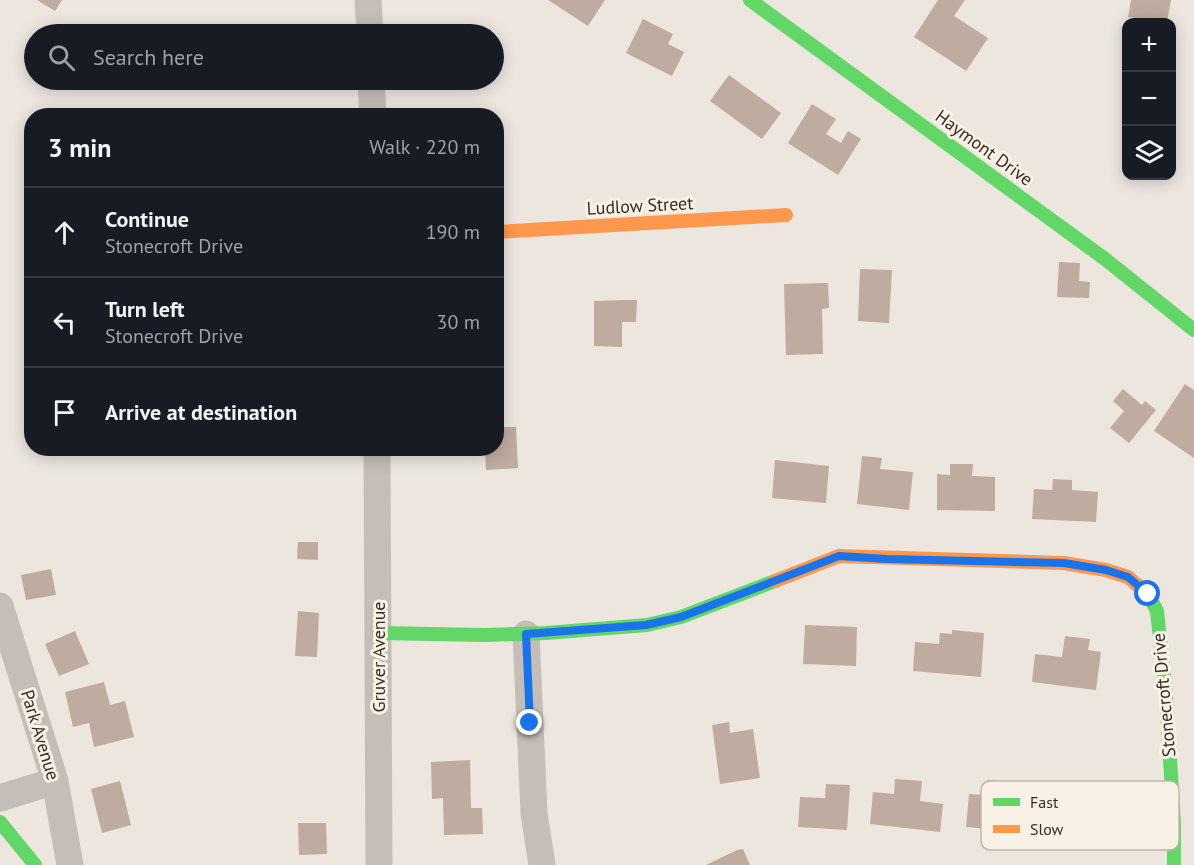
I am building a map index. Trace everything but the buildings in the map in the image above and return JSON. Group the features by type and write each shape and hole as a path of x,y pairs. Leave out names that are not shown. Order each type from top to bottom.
{"street":[{"path":"368,0 369,24"},
{"name":"Haymont Drive","path":"750,0 1105,259 1194,330"},
{"path":"372,90 373,108"},
{"name":"Ludlow Street","path":"504,232 786,215"},
{"name":"Gruver Avenue","path":"377,456 379,865"},
{"name":"Stonecroft Drive","path":"379,633 526,634 646,625 681,617 839,556 1064,563 1106,570 1128,577 1148,594 1157,611 1166,695 1171,781"},
{"name":"Park Avenue","path":"0,606 56,781 70,865"},
{"path":"526,634 534,813 542,865"},
{"path":"0,798 56,781"},
{"path":"0,822 35,865"}],"traffic: fast":[{"path":"750,0 1105,259 1194,330"},
{"path":"379,633 484,635 546,633 647,625 681,617 775,581"},
{"path":"1142,589 1148,594 1157,611 1166,695 1171,781"},
{"path":"0,822 35,865"},
{"path":"1174,850 1174,865"}],"traffic: slow":[{"path":"504,232 786,215"},
{"path":"775,581 839,556 1064,563 1106,570 1128,577 1142,589"}],"route":[{"path":"530,723 526,634 646,625 681,617 839,556 1064,563 1106,570 1128,577 1148,594"}]}
